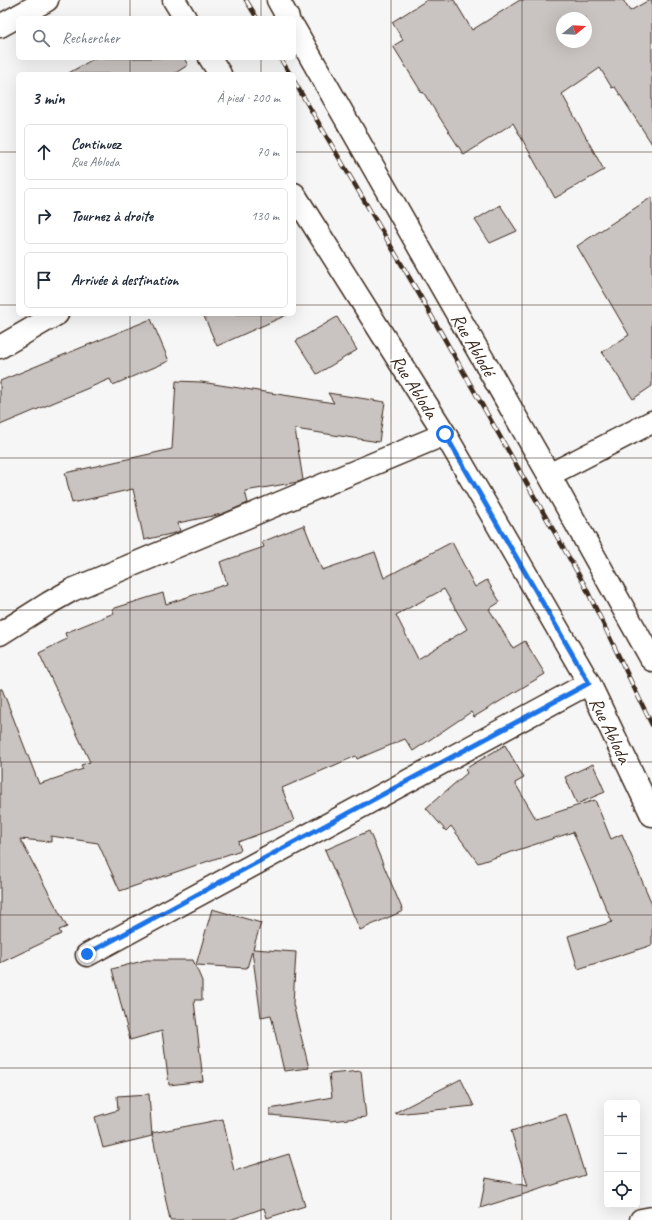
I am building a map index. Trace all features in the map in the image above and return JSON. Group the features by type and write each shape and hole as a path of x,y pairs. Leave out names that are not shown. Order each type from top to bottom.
{"street":[{"path":"18,16 47,0"},
{"path":"174,0 184,16"},
{"path":"278,0 287,16"},
{"path":"0,26 16,17"},
{"name":"Rue Ablodé","path":"296,31 550,475 652,660"},
{"path":"211,60 219,72"},
{"name":"Rue Abloda","path":"296,197 445,434 589,683 652,815"},
{"path":"0,347 54,316"},
{"path":"550,475 652,422"},
{"path":"0,634 49,603 78,587 445,434"},
{"path":"87,954 589,683"},
{"path":"641,1220 652,1218"}],"building":[{"path":"427,0 454,0 472,30 520,0 623,0 630,11 649,0 652,0 652,144 615,87 612,88 600,68 562,94 604,170 555,198 513,123 464,155 423,92 422,93 393,46 403,40 392,22"},
{"path":"92,60 185,60 188,65 177,72 70,72"},
{"path":"652,197 652,386 633,399 602,352 629,335 577,246"},
{"path":"500,205 517,231 490,243 475,220"},
{"path":"204,316 284,316 217,346"},
{"path":"337,317 357,350 317,374 296,341"},
{"path":"151,319 169,361 113,385 110,379 0,425 0,381"},
{"path":"176,381 201,382 334,403 328,393 385,402 379,442 295,429 303,480 245,491 248,503 222,514 178,523 180,531 144,540 133,489 72,503 65,473 172,449"},
{"path":"304,525 322,570 375,552 384,578 452,542 475,587 487,580 500,602 489,609 513,648 525,641 545,674 474,717 471,712 413,751 405,739 357,759 356,756 282,788 294,821 238,842 241,850 120,891 98,843 51,836 51,842 20,839 67,927 59,930 61,934 0,963 0,689 2,689 39,784 83,769 81,765 90,762 39,653 67,639 65,633 114,613 112,609 163,593 166,604 227,584 220,562 264,547 262,542","holes":["444,589 467,629 418,659 396,615"]},
{"path":"505,745 524,778 515,783 536,819 595,800 611,839 622,834 652,904 652,945 578,969 568,936 612,922 573,832 478,863 451,826 446,831 426,808 467,773 465,769"},
{"path":"593,764 605,792 577,804 565,777"},
{"path":"369,831 403,911 360,930 325,850"},
{"path":"212,909 261,923 253,949 296,952 293,1004 309,1068 284,1071 271,1015 261,1017 252,951 247,968 196,965"},
{"path":"146,960 193,960 202,981 202,1000 194,1000 203,1081 169,1085 162,1031 130,1040 112,969"},
{"path":"361,1071 366,1117 331,1121 270,1115 270,1109 332,1097 329,1074"},
{"path":"461,1079 474,1106 396,1114 396,1112"},
{"path":"149,1094 152,1136 103,1148 95,1117 118,1110 117,1096"},
{"path":"566,1114 585,1175 480,1208 486,1178 528,1186 511,1131"},
{"path":"223,1119 234,1171 289,1154 305,1206 267,1218 264,1208 230,1220 170,1220 152,1133"}],"railway":[{"path":"246,0 256,16"},
{"path":"281,60 289,72"},
{"path":"296,84 419,294 584,584 652,725"}],"route":[{"path":"87,954 589,683 445,434"}]}
